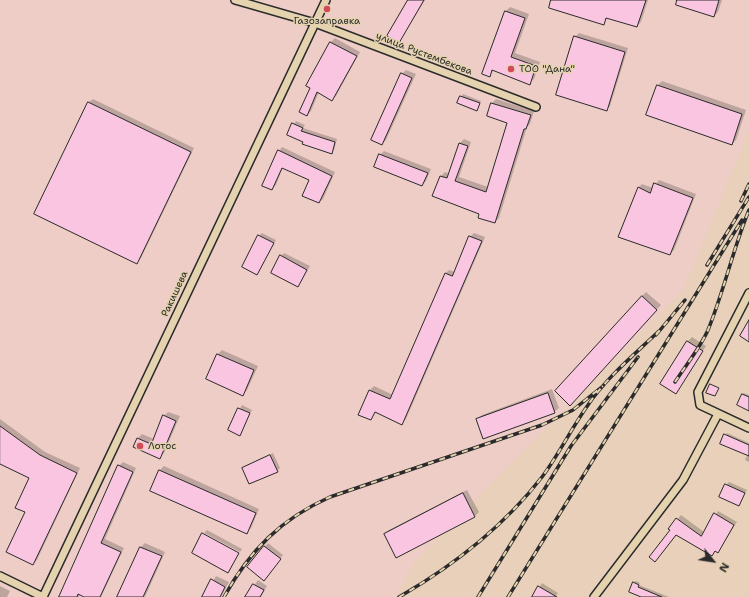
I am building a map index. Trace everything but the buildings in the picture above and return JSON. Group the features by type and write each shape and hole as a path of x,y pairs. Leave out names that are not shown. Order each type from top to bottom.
{"street":[{"name":"улица Рустембекова","path":"235,0 315,23 536,107"},
{"name":"Ракишева","path":"43,597 326,0"},
{"path":"749,293 698,392 700,405 749,428"},
{"path":"591,596 683,480 718,414"},
{"path":"0,576 43,597"}],"shaded area":[{"path":"0,0 749,0 749,131 683,290 415,561 396,597 0,597"}],"railway":[{"path":"741,201 749,184"},
{"path":"707,265 749,197"},
{"path":"675,382 705,337 749,210"},
{"path":"508,597 742,220"},
{"path":"656,335 685,300"},
{"path":"399,597 439,572 458,558 476,544 511,512 542,477 595,395 621,366 659,331"},
{"path":"478,597 571,446 638,357"},
{"path":"224,597 245,565 268,538 296,515 312,506 330,497 542,425 573,410 603,386"}],"place":[{"name":"Газозаправка","path":"327,9"},
{"name":"ТОО \"Дана\"","path":"511,69"},
{"name":"Лотос","path":"140,446"}]}
